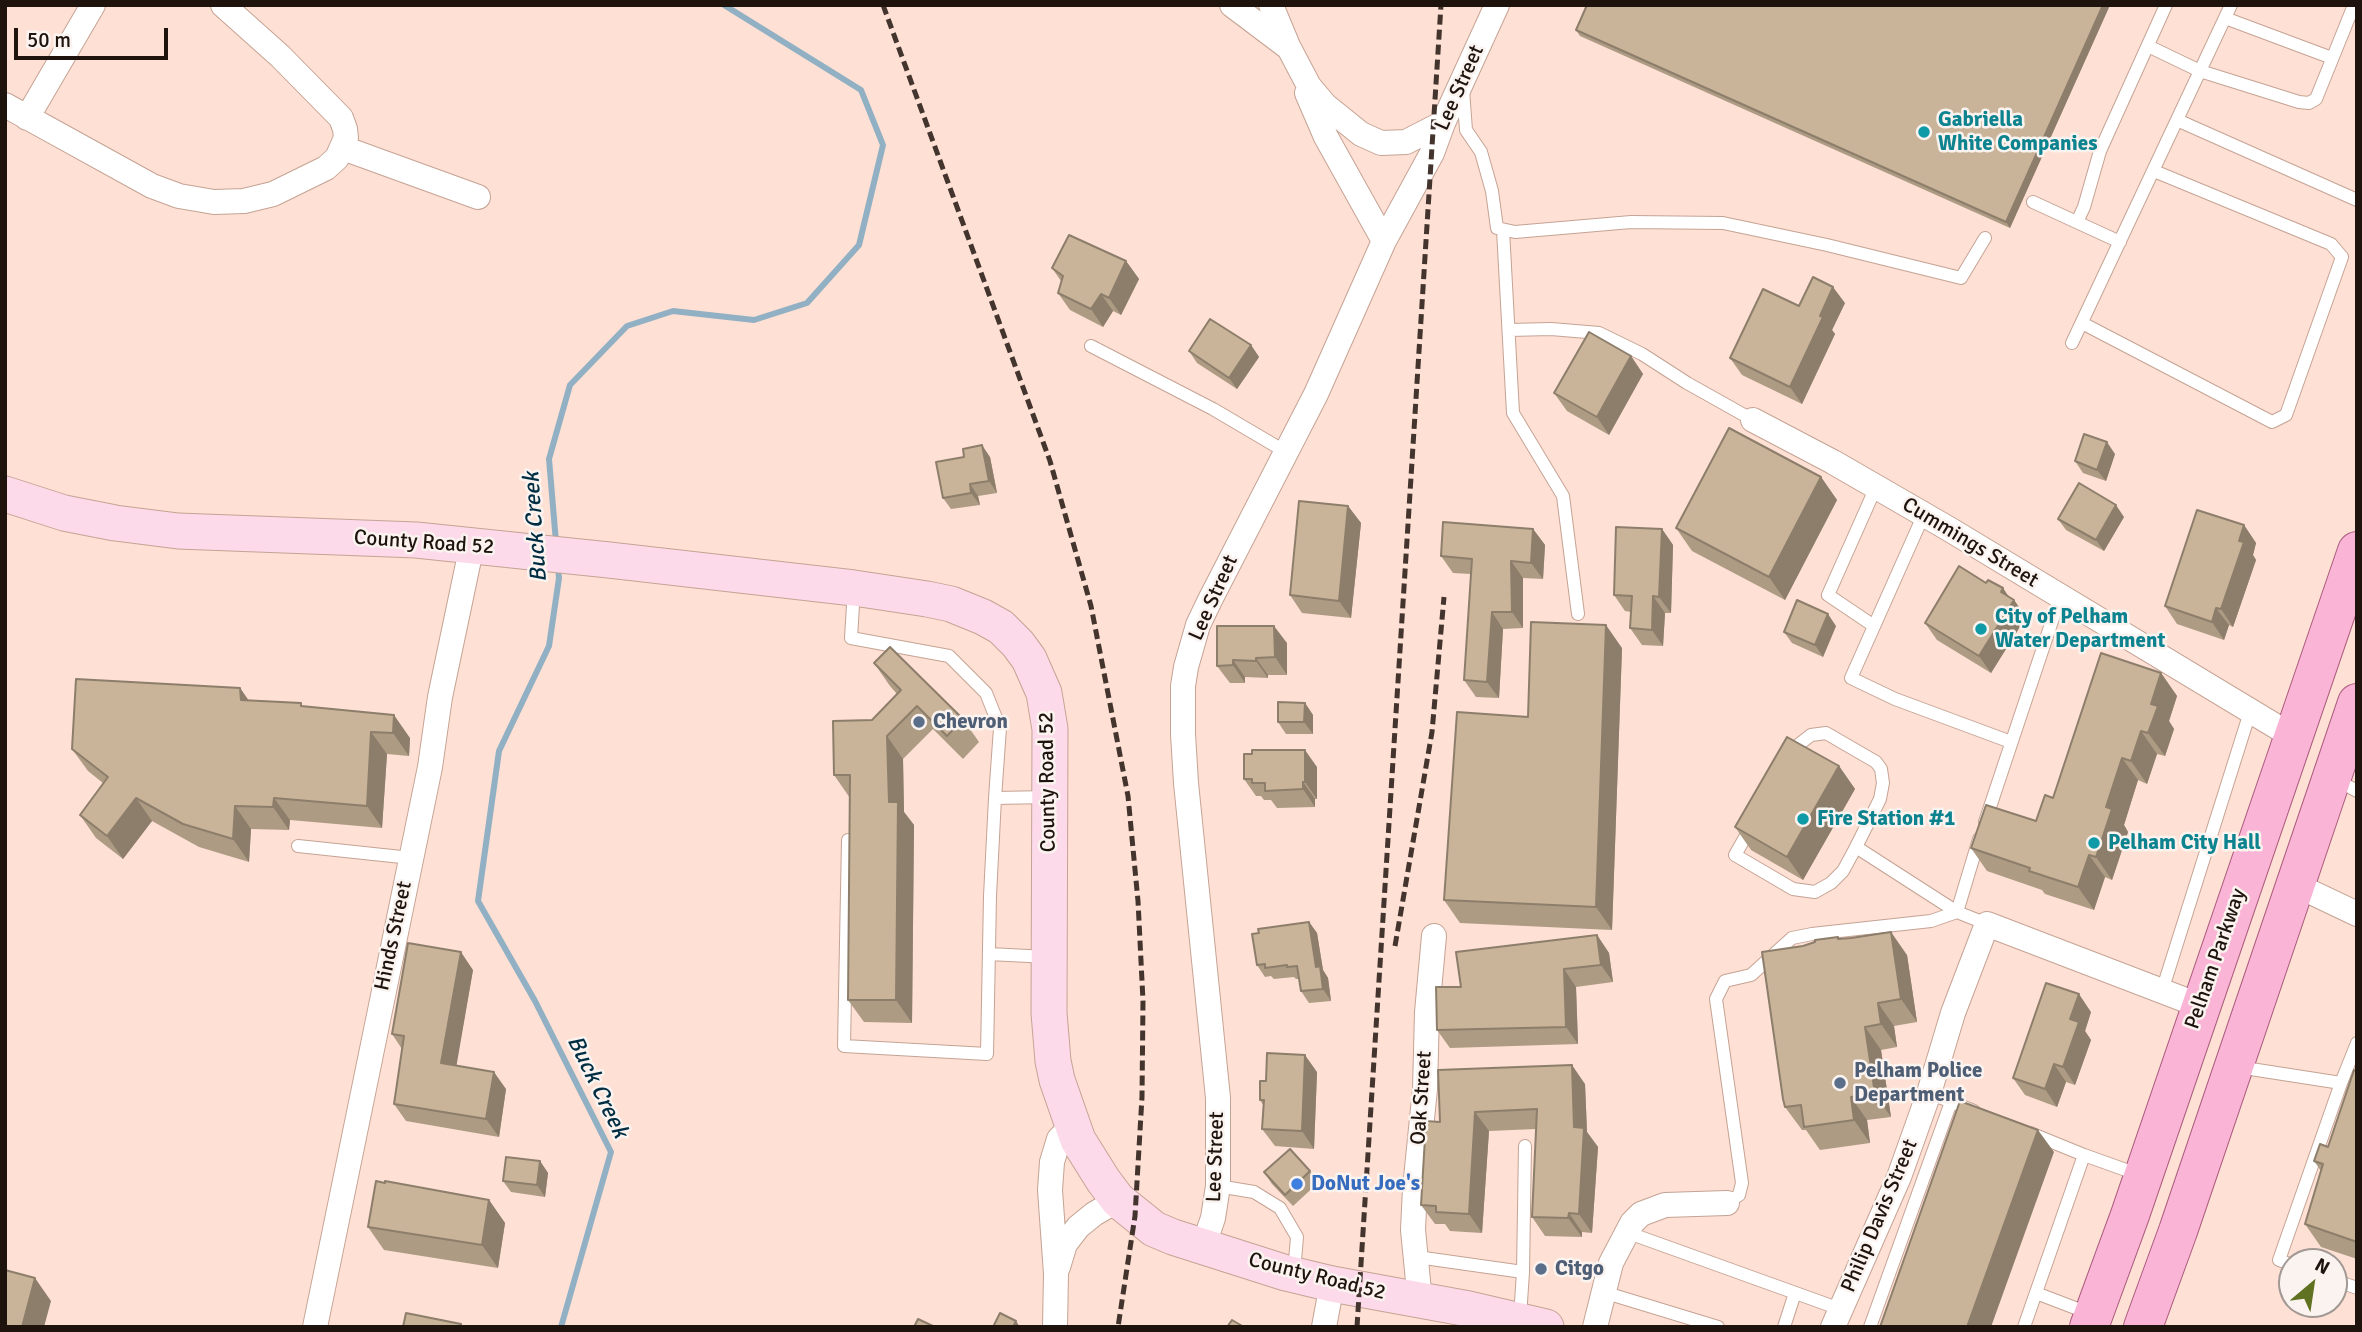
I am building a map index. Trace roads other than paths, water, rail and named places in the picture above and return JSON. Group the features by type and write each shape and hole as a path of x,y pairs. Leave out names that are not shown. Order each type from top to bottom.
{"main road":[{"name":"Pelham Parkway","path":"2091,1321 2357,551"},
{"path":"2143,1327 2296,885 2342,775 2357,702"},
{"path":"2292,736 2342,775"},
{"path":"2201,1006 2239,1053"}],"street":[{"path":"27,118 93,5"},
{"path":"5,105 152,186 179,196 214,202 244,201 273,194 326,168 343,148 346,138 341,118 280,56 223,5"},
{"path":"1232,5 1289,48 1309,86 1325,105 1361,134 1381,143 1406,142 1443,123"},
{"path":"1271,5 1326,137 1384,241"},
{"name":"Lee Street","path":"1203,1247 1213,1218 1217,1186 1218,1098 1186,783 1183,686 1186,667 1198,625 1316,394 1384,241 1432,153 1497,5"},
{"path":"343,148 478,197"},
{"name":"Cummings Street","path":"1753,420 1924,514 2292,736"},
{"name":"County Road 52","path":"5,494 64,513 178,531 402,539 854,588 927,599 959,607 1001,627 1029,659 1044,693 1049,729 1049,1013 1056,1080 1072,1126 1103,1180 1118,1200 1154,1228 1203,1247 1294,1274 1332,1284 1533,1323"},
{"name":"Hinds Street","path":"315,1327 430,767 440,697 472,545"},
{"path":"2296,885 2357,914"},
{"path":"1987,924 2201,1006"},
{"name":"Philip Davis Street","path":"1836,1318 1899,1177 1940,1098 1953,1013 1987,924"},
{"name":"Oak Street","path":"1420,1301 1413,1230 1434,936"},
{"path":"1055,1327 1056,1274 1050,1191 1052,1162 1059,1139 1072,1126"},
{"path":"1056,1274 1065,1244 1078,1227 1118,1200"},
{"path":"1595,1327 1611,1262 1626,1232 1641,1214 1665,1205 1727,1203"},
{"path":"1324,1327 1332,1284"}],"lane":[{"path":"2077,222 2100,151 2166,5"},
{"path":"2072,343 2231,5"},
{"path":"2148,46 2200,71 2309,103 2316,99 2351,6"},
{"path":"2225,18 2332,58"},
{"path":"1462,82 1466,131 1481,152 1492,191 1497,228 1503,230 1515,232 1631,222 1723,223 1961,278 1984,238"},
{"path":"2176,120 2357,200"},
{"path":"2082,323 2272,422 2286,415 2342,257 2331,244 2154,171"},
{"path":"2033,202 2120,242"},
{"path":"1503,230 1513,413 1563,496 1578,614"},
{"path":"1509,330 1551,329 1599,333 1642,354 1753,420"},
{"path":"1091,346 1213,409 1286,452"},
{"path":"1874,626 1828,595 1876,487"},
{"path":"1924,514 1851,678 1895,699 2011,742"},
{"path":"848,840 844,1046 987,1054 995,798 1000,728 986,693 948,656 851,638 854,588"},
{"path":"1957,912 2060,597"},
{"path":"2162,991 2250,712"},
{"path":"1755,818 1735,855 1793,889 1815,892 1831,883 1843,871 1880,799 1884,783 1881,769 1876,762 1826,733 1811,735 1797,746 1783,770"},
{"path":"995,798 1050,797"},
{"path":"298,846 411,858"},
{"path":"1856,847 1957,912 1987,924"},
{"path":"1727,1203 1739,1195 1742,1183 1716,999 1725,981 1751,975 1792,938 1931,920 1957,912"},
{"path":"989,954 1048,957"},
{"path":"2283,1248 2357,1043"},
{"path":"2239,1053 2341,1083"},
{"path":"1870,1327 1940,1098 1987,1117"},
{"path":"2012,1126 2143,1176"},
{"path":"1525,1146 1523,1272 1533,1323"},
{"path":"2024,1327 2084,1155"},
{"path":"1217,1186 1254,1192 1280,1208 1297,1237 1294,1274"},
{"path":"1626,1232 1795,1293 1836,1318"},
{"path":"1417,1257 1523,1272"},
{"path":"1603,1292 1718,1327"},
{"path":"1784,1327 1795,1293"},
{"path":"2036,1293 2091,1321"}],"waterway":[{"name":"Buck Creek","path":"556,542 549,459 570,385 627,326 673,311 754,320 807,303 859,245 883,145 861,90 724,5"},
{"name":"Buck Creek","path":"558,567 559,578 549,646 499,751 478,901 535,1001 611,1152 561,1327"}],"railway":[{"path":"883,5 1050,461 1091,606 1128,796 1138,901 1143,1001 1142,1097 1135,1216 1118,1327"},
{"path":"1357,1327 1441,5"},
{"path":"1395,946 1432,732 1444,597"}],"place":[{"name":"Gabriella White Companies","path":"1924,132"},
{"name":"City of Pelham Water Department","path":"1981,629"},
{"name":"Chevron","path":"919,722"},
{"name":"Fire Station #1","path":"1803,819"},
{"name":"Pelham City Hall","path":"2094,843"},
{"name":"Pelham Police Department","path":"1840,1083"},
{"name":"DoNut Joe's","path":"1297,1184"},
{"name":"Citgo","path":"1541,1269"}]}
